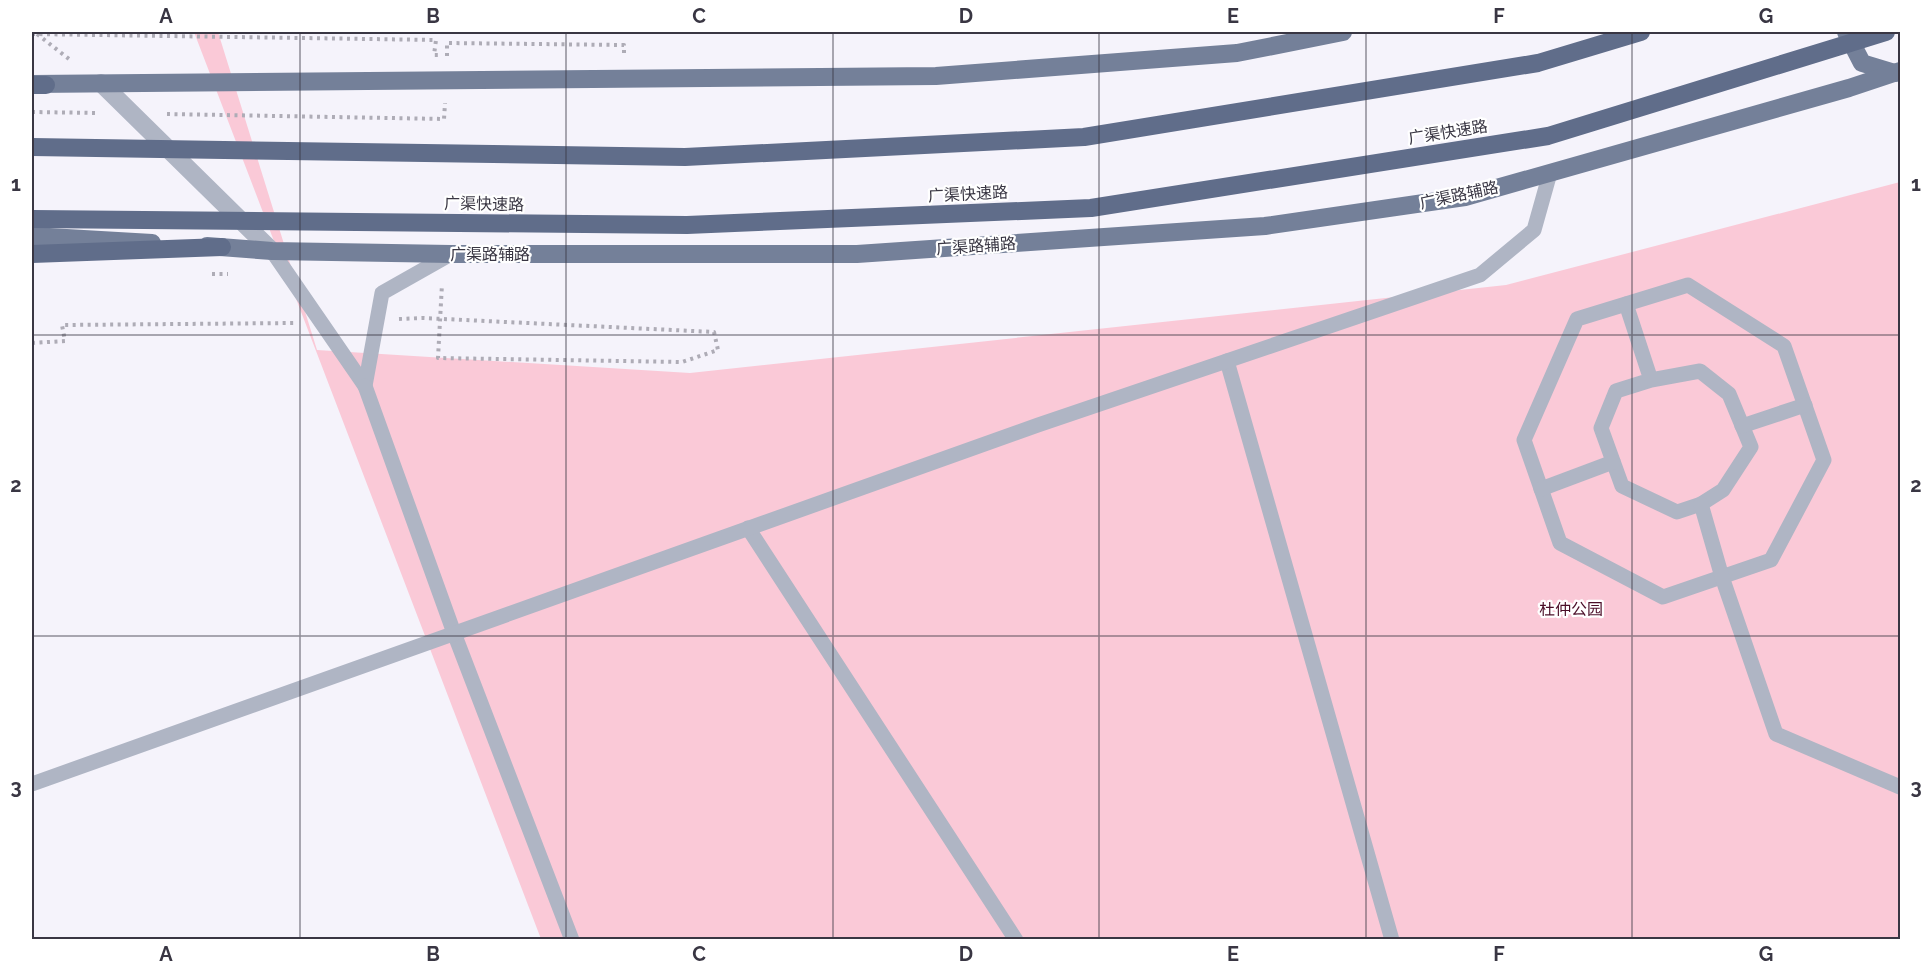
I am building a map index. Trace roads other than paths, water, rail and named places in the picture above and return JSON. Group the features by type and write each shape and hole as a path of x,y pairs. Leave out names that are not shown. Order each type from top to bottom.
{"highway":[{"path":"32,147 685,157 1084,137 1538,63 1641,32"},
{"name":"广渠快速路","path":"32,219 687,225 1091,208 1548,136 1886,32"},
{"path":"32,254 222,247"}],"main road":[{"path":"36,84 936,76 1237,53 1342,32"},
{"path":"1846,32 1862,63 1898,72"},
{"name":"广渠路辅路","path":"32,236 272,251 451,254 857,254 1254,227 1465,197 1898,72"}],"street":[{"path":"101,83 272,251"}],"lane":[{"path":"32,784 1038,425 1480,275 1534,230 1550,173"},
{"path":"272,251 365,386 454,633 572,939"},
{"path":"365,386 382,293 451,254"},
{"path":"1688,285 1784,346 1824,460 1770,560 1663,597 1560,543 1524,440 1577,319 1626,304 1688,285"},
{"path":"1626,304 1651,380"},
{"path":"1227,361 1392,939"},
{"path":"1700,371 1729,394 1742,426 1751,447 1724,490 1701,504 1677,512 1622,486 1600,428 1616,391 1651,380 1700,371"},
{"path":"1742,426 1805,405"},
{"path":"1540,489 1613,462"},
{"path":"1701,504 1722,577 1776,734 1900,787"},
{"path":"748,528 1016,939"}],"park label":[{"name":"杜仲公园","path":"1571,609"}]}
